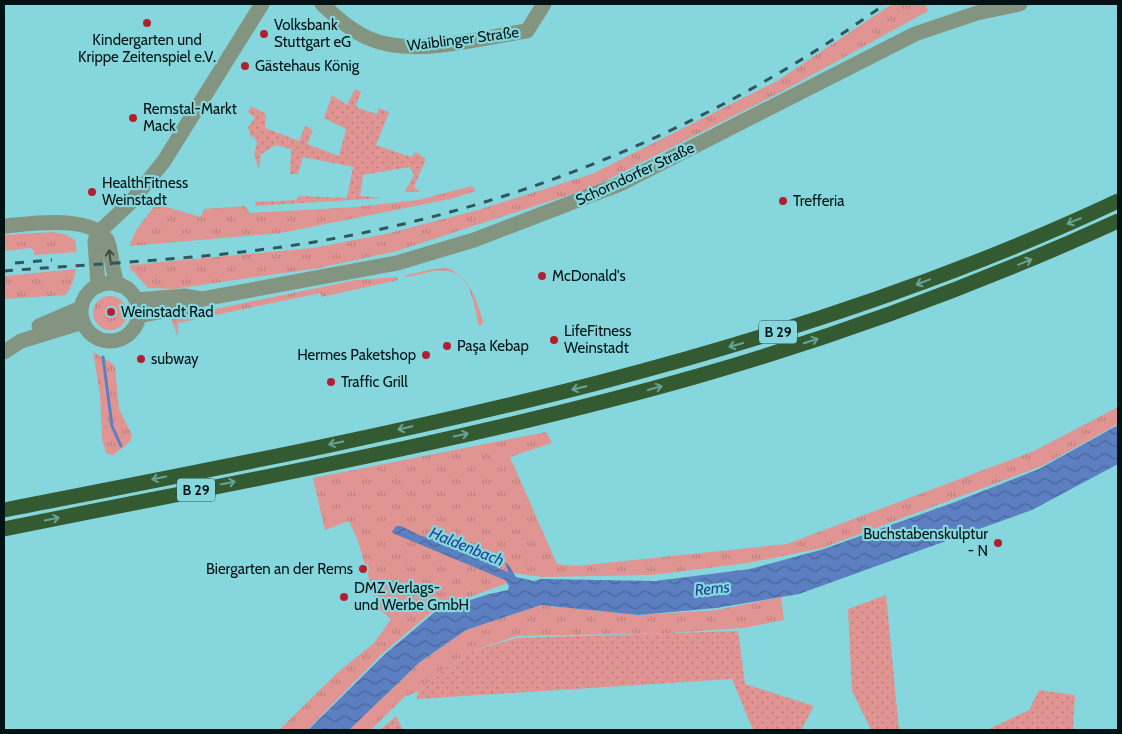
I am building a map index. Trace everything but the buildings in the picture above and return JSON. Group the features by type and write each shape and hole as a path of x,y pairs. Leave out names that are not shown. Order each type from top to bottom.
{"highway":[{"name":"B 29","path":"4,510 384,433 602,382 760,338 883,297 973,263 1118,202"},
{"name":"B 29","path":"4,528 429,442 608,400 768,355 889,314 962,287 1118,221"}],"street":[{"path":"98,286 94,241 98,233 130,203 164,160 262,4"},
{"name":"Waiblinger Straße","path":"322,4 358,32 377,42 397,47 421,47 527,31 544,4"},
{"name":"Schorndorfer Straße","path":"138,316 186,307 202,299 397,263 474,240 620,184 915,34 977,13 1020,4"},
{"path":"4,226 68,223 84,226 106,239 109,244 111,268 118,284 131,293 136,300 138,316 132,331 118,340 109,341 93,336 82,315 87,295 98,286 118,284"},
{"name":"Schorndorfer Straße","path":"136,300 184,296 202,299"},
{"path":"4,352 21,341 82,315"}],"green space":[{"path":"892,4 926,4 928,11 783,91 593,187 397,251 319,268 173,289 148,288 130,268 130,265 313,248 386,234 478,210 592,174 777,81"},
{"path":"355,89 361,92 356,105 358,108 377,114 379,108 389,112 376,145 411,157 416,152 426,159 414,187 420,192 405,192 414,175 410,167 363,175 360,196 383,198 255,206 256,202 296,200 299,196 347,198 353,167 303,157 298,174 290,174 291,149 276,145 261,154 259,170 254,154 257,143 254,136 251,137 248,127 255,118 248,112 251,106 266,114 265,128 299,141 305,126 313,130 307,144 339,156 346,129 324,118 332,95 347,105"},
{"path":"472,186 476,191 450,199 281,233 129,246 137,229 156,204 201,217 204,209 245,206 250,213 356,207 418,200"},
{"path":"54,232 75,240 77,252 35,255 32,248 4,251 4,235"},
{"path":"447,268 461,277 453,272 443,271 403,276 433,269"},
{"path":"76,269 73,282 66,295 4,299 4,276"},
{"path":"397,277 398,280 322,297 320,293 178,323 178,338 171,318 356,280"},
{"path":"461,277 467,283 478,305 483,321 482,325 479,326 474,304 471,293"},
{"path":"110,296 122,301 127,313 122,325 110,330 98,325 93,313 98,301"},
{"path":"93,352 112,363 115,367 119,409 132,435 130,442 113,455 106,453 102,439 100,395"},
{"path":"1118,407 1118,424 1042,466 822,548 748,563 652,575 542,577 514,573 505,584 434,610 383,653 307,730 279,730 338,672 374,643 391,619 377,607 358,541 349,521 325,530 313,478 546,432 552,443 510,457 557,564 576,566 787,544 1034,451"},
{"path":"886,595 899,730 871,730 852,691 848,609"},
{"path":"781,597 784,620 743,628 669,633 517,636 472,651 443,670 419,691 404,697 371,730 349,730 420,662 466,630 541,605 639,615 717,610"},
{"path":"738,631 745,684 814,706 801,730 753,730 732,679 417,699 418,692 443,670 472,651 517,638"},
{"path":"1039,690 1075,695 1073,730 987,730 1029,710"},
{"path":"396,716 403,730 380,730"}],"water":[{"name":"Rems","path":"1118,425 1118,464 1032,510 799,594 716,608 639,615 541,605 466,630 420,662 349,730 308,730 385,654 436,611 508,590 509,586 505,580 395,534 392,532 396,526 401,526 419,535 462,549 487,553 496,561 497,568 508,572 505,562 516,577 534,581 541,579 655,581 750,569 824,549 955,502 1039,469"}],"waterway":[{"name":"Haldenbach","path":"103,357 112,426 121,446"}],"railway":[{"path":"4,271 194,257 308,243 386,228 462,209 537,185 611,157 682,125 752,88 820,48 885,4"},
{"path":"15,263 52,260"}],"place":[{"name":"Kindergarten und Krippe Zeitenspiel e.V.","path":"147,23"},
{"name":"Volksbank Stuttgart eG","path":"264,34"},
{"name":"Gästehaus König","path":"245,66"},
{"name":"Remstal-Markt Mack","path":"133,118"},
{"name":"HealthFitness Weinstadt","path":"92,192"},
{"name":"Trefferia","path":"783,201"},
{"name":"McDonald's","path":"542,276"},
{"name":"Weinstadt Rad","path":"111,312"},
{"name":"LifeFitness Weinstadt","path":"554,340"},
{"name":"Paşa Kebap","path":"447,346"},
{"name":"Hermes Paketshop","path":"426,355"},
{"name":"subway","path":"141,359"},
{"name":"Traffic Grill","path":"331,382"},
{"name":"Buchstabenskulptur - N","path":"998,543"},
{"name":"Biergarten an der Rems","path":"363,569"},
{"name":"DMZ Verlags- und Werbe GmbH","path":"344,597"}]}
